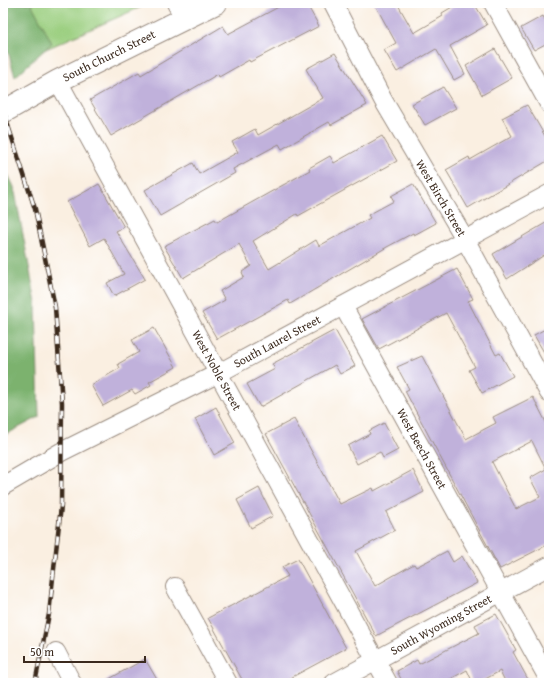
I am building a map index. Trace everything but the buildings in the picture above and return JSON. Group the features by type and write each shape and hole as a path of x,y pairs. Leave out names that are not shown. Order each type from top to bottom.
{"highway":[{"name":"South Church Street","path":"3,112 180,11 216,3"}],"street":[{"name":"West Birch Street","path":"333,3 383,100 465,240 549,393"},
{"path":"493,3 549,104"},
{"name":"West Noble Street","path":"58,81 388,683"},
{"name":"South Laurel Street","path":"3,486 61,452 219,373 549,194"},
{"name":"West Beech Street","path":"343,306 549,680"},
{"name":"South Wyoming Street","path":"334,683 549,566"},
{"path":"175,587 228,683"},
{"path":"56,652 72,683"}],"green space":[{"path":"3,3 150,3 19,61"},
{"path":"3,3 31,3 52,43 15,77 3,33"},
{"path":"3,164 14,187 36,303 39,417 3,436"}],"railway":[{"path":"3,110 35,209 55,307 62,403 61,506 49,614 35,683"}]}
